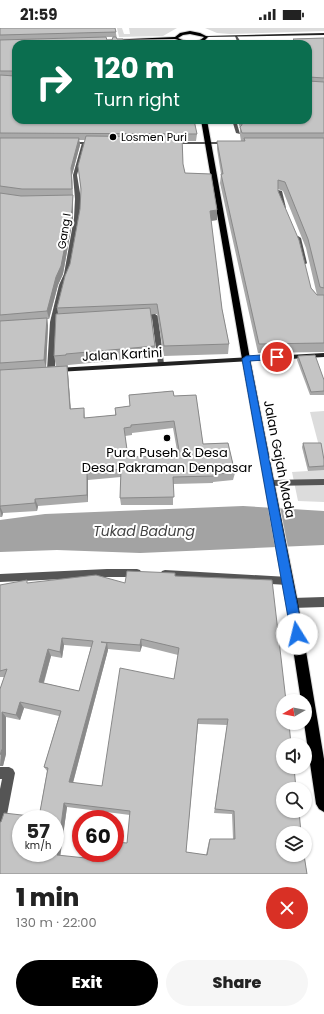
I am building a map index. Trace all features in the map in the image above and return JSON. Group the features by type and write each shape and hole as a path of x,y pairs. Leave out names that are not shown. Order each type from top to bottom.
{"main road":[{"path":"189,28 190,33"},
{"path":"176,38 181,34 190,33 206,37 324,34"},
{"path":"202,40 206,37"},
{"path":"157,40 176,38 180,40"},
{"name":"Jalan Gajah Mada","path":"205,124 246,359 292,603 324,804"},
{"name":"Jalan Kartini","path":"47,370 324,355"}],"street":[{"path":"235,124 238,133"},
{"path":"61,143 98,143"},
{"name":"Gang I","path":"47,370 53,322 62,285 67,274 77,218 78,199 75,175 84,143"},
{"path":"164,143 235,143"},
{"path":"280,190 281,199 288,215"},
{"path":"70,200 78,199"},
{"path":"296,234 306,268"},
{"path":"132,317 155,316 161,364"},
{"path":"45,322 61,322"},
{"path":"269,483 324,482"},
{"path":"0,578 107,573 287,576"},
{"path":"292,603 324,602"},
{"path":"0,773 9,773 0,820"}],"shaded area":[{"path":"117,28 122,28 124,34 130,34 129,28 177,28 163,36 119,37"},
{"path":"205,28 324,28 324,31 230,34 217,33"},
{"path":"324,411 324,502 298,501 292,472 308,471 302,447 319,446 310,412"}],"water":[{"name":"Tukad Badung","path":"243,506 324,511 324,545 140,553 57,550 0,552 0,520 45,514"}],"building":[{"path":"0,28 115,28 116,32 0,35"},
{"path":"106,37 107,40 12,40 12,71 0,71 0,40"},
{"path":"113,37 123,40 112,40"},
{"path":"324,38 324,78 312,77 312,40 293,39"},
{"path":"0,75 12,76 12,124 195,124 197,134 0,133"},
{"path":"312,81 324,82 324,133 242,133 240,127 242,125 312,124"},
{"path":"86,136 182,137 183,164 185,173 211,174 217,210 210,211 222,309 229,344 164,346 157,304 57,308 65,276 70,264 80,209 81,189 78,166"},
{"path":"0,138 79,138 71,168 72,189 22,189 0,186"},
{"path":"244,138 324,138 324,288 320,287 308,239 285,182 278,180 278,191 299,240 311,288 317,295 324,295 324,343 259,344 221,174 223,174 217,141 245,141"},
{"path":"0,193 21,196 73,195 72,210 61,266 56,277 47,311 0,315"},
{"path":"150,308 155,346 54,356 56,314"},
{"path":"47,318 44,360 0,363 0,321"},
{"path":"315,355 324,380 324,391 311,392 298,356"},
{"path":"67,366 70,409 84,408 84,418 116,415 115,408 130,406 129,395 173,391 174,396 196,395 203,444 228,443 235,473 214,474 214,476 173,477 174,497 120,498 121,469 87,473 87,495 35,499 35,503 0,506 0,370","holes":["174,421 180,456 128,457 124,428 131,427 131,425"]},
{"path":"303,443 321,443 324,466 309,467"},
{"path":"127,571 175,573 175,576 272,580 285,694 276,694 276,730 290,730 290,738 276,738 276,774 295,774 295,782 276,782 276,818 300,818 300,826 276,826 276,862 305,862 307,874 0,874 0,822 4,813 12,814 12,862 64,862 64,856 72,857 72,862 124,862 124,843 127,843 130,811 64,803 63,810 40,810 48,768 44,767 61,711 20,702 16,715 2,712 2,749 0,755 0,689 7,669 0,671 0,585 27,580 27,583 96,575 125,583","holes":["62,638 93,641 79,691 39,682 48,649 60,652","141,639 179,648 174,679 120,668 102,786 69,782 107,643 101,642 140,645","198,719 228,719 215,809 234,811 235,839 210,839 207,855 186,852"]}],"place":[{"name":"Losmen Puri","path":"113,137"},
{"name":"Pura Puseh & Desa Desa Pakraman Denpasar","path":"167,438"}],"route":[{"path":"277,357 246,359 297,634"}]}
